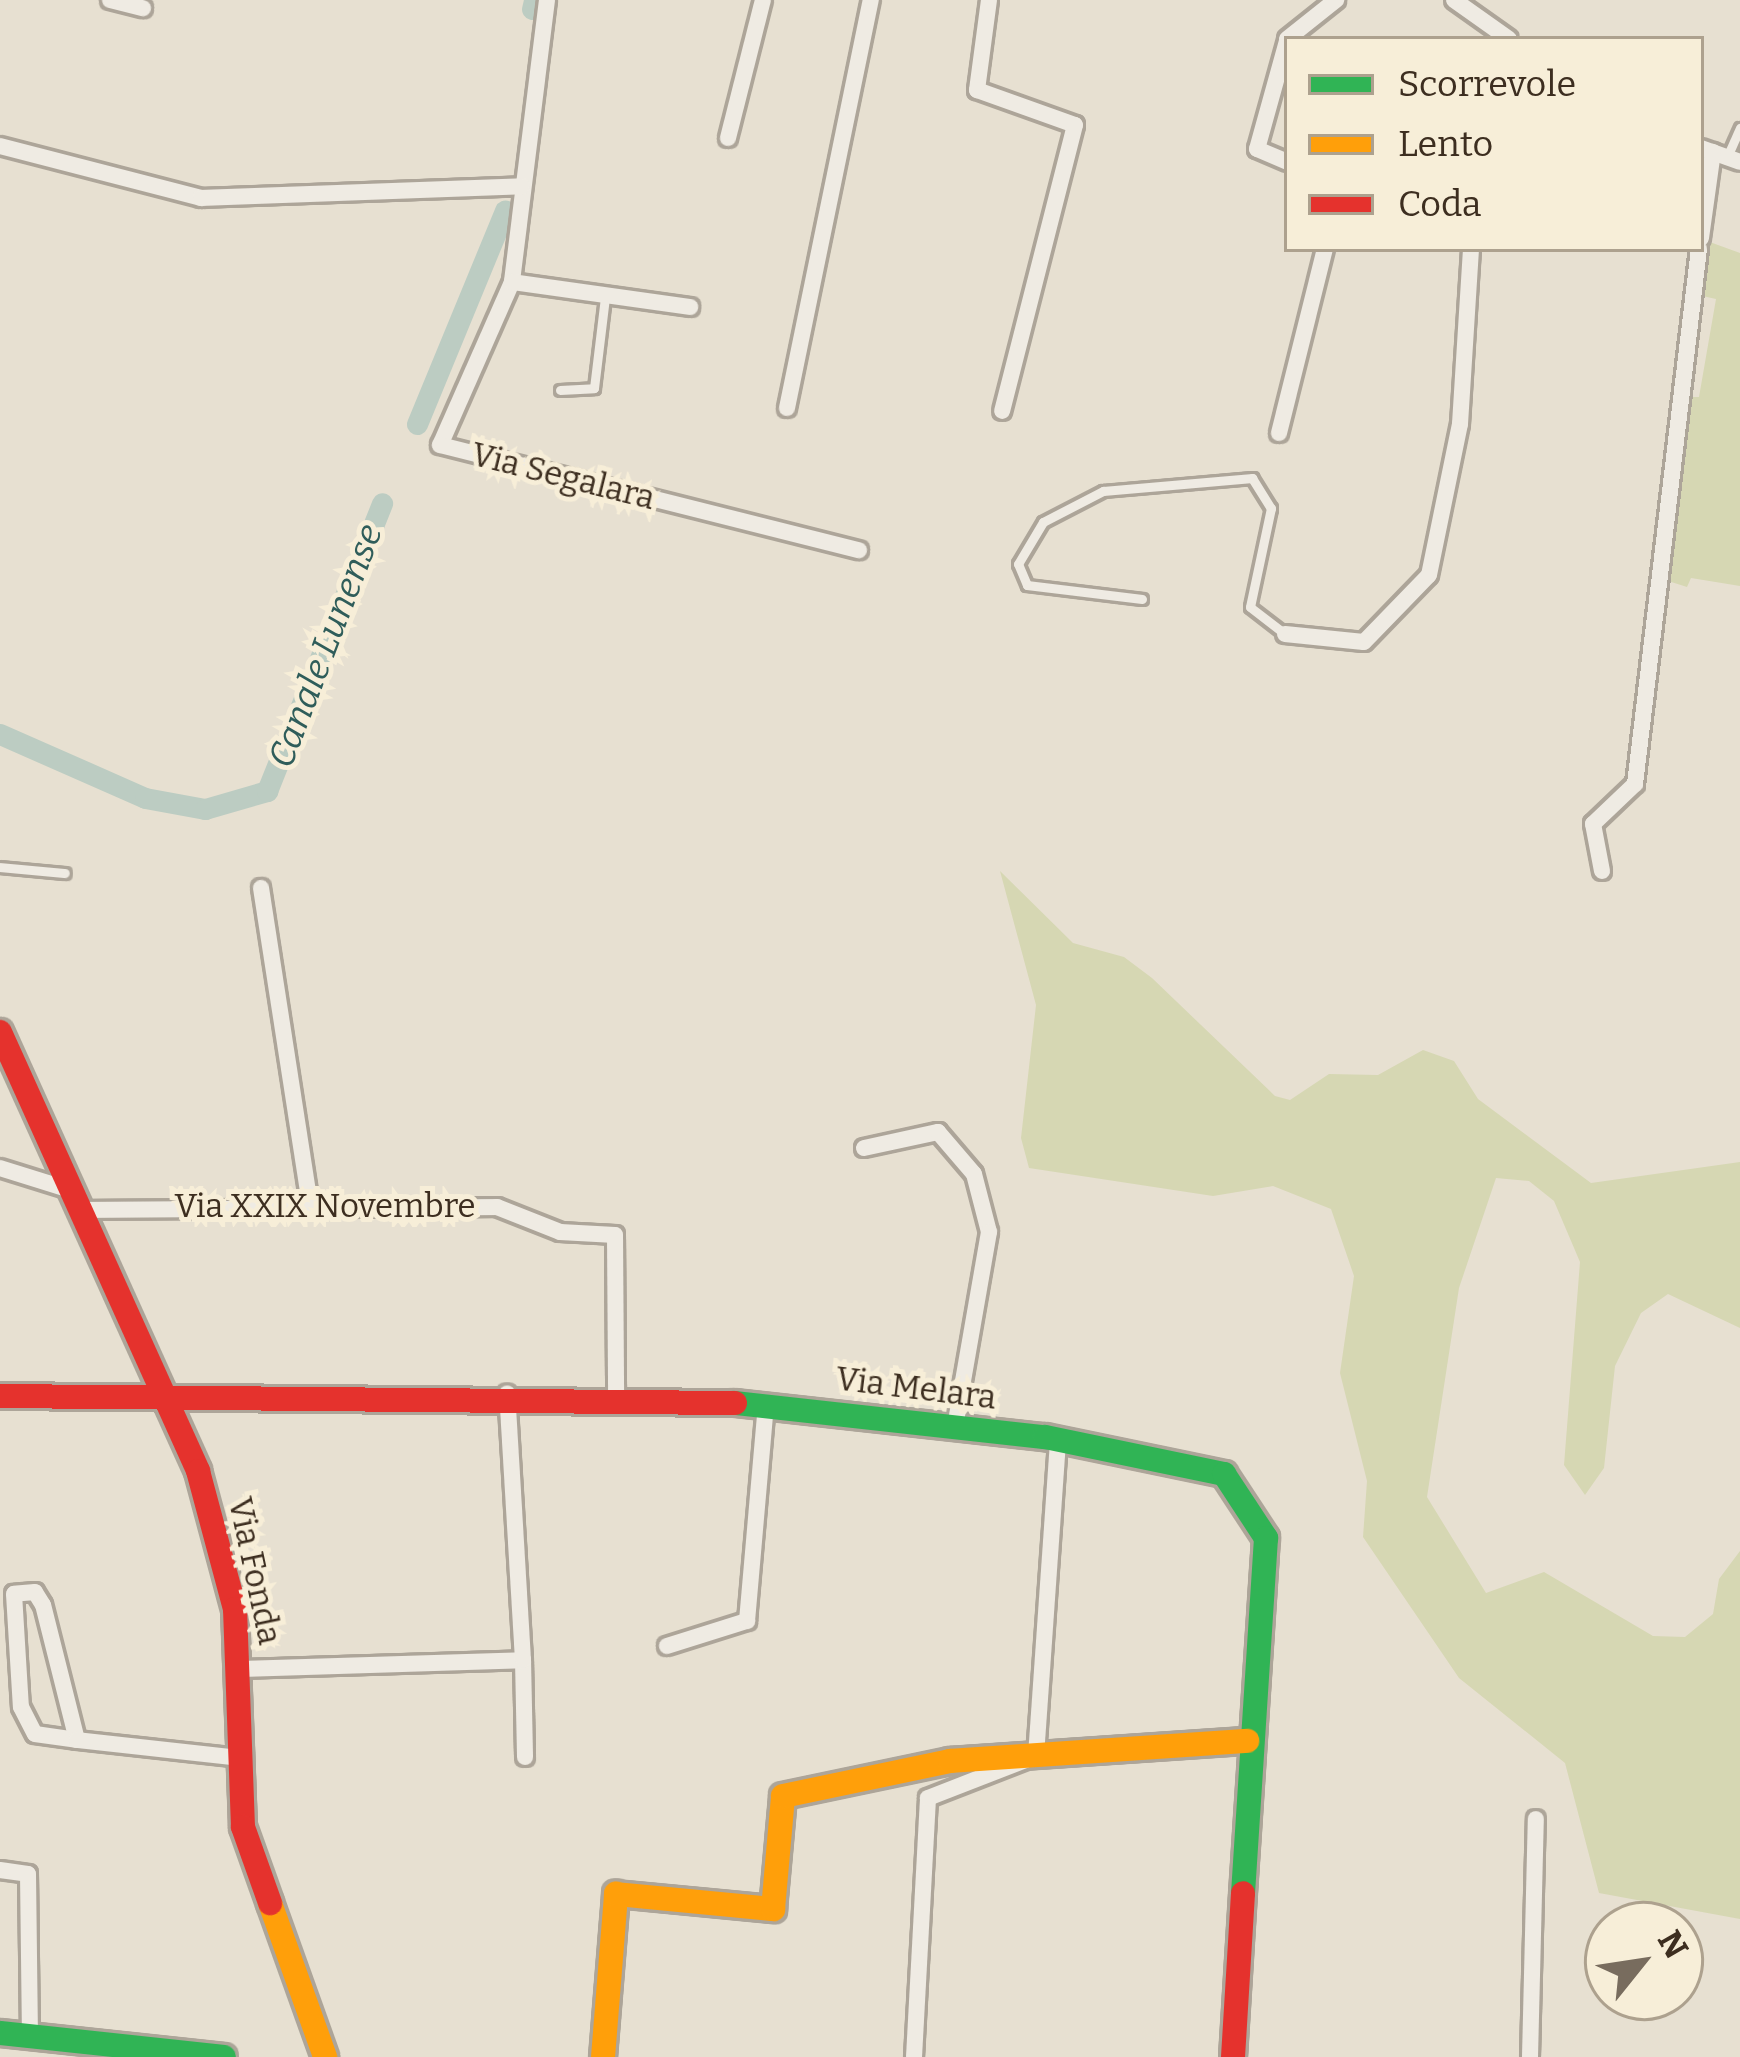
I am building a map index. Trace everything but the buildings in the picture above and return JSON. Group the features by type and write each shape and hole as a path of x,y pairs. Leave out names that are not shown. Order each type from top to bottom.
{"street":[{"path":"110,0 142,8"},
{"name":"Via Segalara","path":"547,0 512,282 440,445 859,550"},
{"path":"728,138 763,0"},
{"path":"787,408 871,0"},
{"path":"988,0 977,90 1068,120 1076,134 1002,410"},
{"path":"1292,36 1336,0"},
{"path":"1454,0 1498,35"},
{"path":"1284,51 1257,149 1284,160"},
{"path":"0,146 201,198 522,186"},
{"path":"1704,225 1720,155"},
{"path":"1279,433 1324,252"},
{"path":"1285,634 1364,642 1429,575 1460,424 1471,252"},
{"path":"1602,871 1593,824 1635,784 1700,252"},
{"path":"512,282 690,307"},
{"path":"261,887 310,1204"},
{"name":"Via Fonda","path":"0,1033 64,1188 84,1210 168,1396 221,1550 241,1669 240,1758 253,1866 325,2057"},
{"path":"864,1148 938,1132 974,1174 989,1232 956,1427"},
{"path":"0,1168 64,1188"},
{"name":"Via XXIX Novembre","path":"84,1210 310,1204 497,1207 560,1232 615,1235 616,1396"},
{"path":"507,1394 525,1757"},
{"name":"Via Melara","path":"0,1396 507,1394 766,1405 1058,1440 1224,1474 1266,1538 1247,1741 1233,2057"},
{"path":"667,1646 747,1621 766,1405"},
{"path":"1036,1756 1058,1440"},
{"path":"76,1740 43,1605 35,1592 14,1594 27,1726 76,1740 240,1758"},
{"path":"241,1669 523,1660"},
{"path":"603,2057 616,1894 772,1909 784,1796 950,1761 1247,1741"},
{"path":"914,2057 928,1798 1036,1756"},
{"path":"1530,2057 1536,1819"},
{"path":"0,1870 28,1874 29,2036"},
{"path":"0,2033 224,2057"}],"lane":[{"path":"1720,155 1740,128"},
{"path":"560,390 593,388 605,297"},
{"path":"1142,599 1028,585 1018,564 1043,522 1102,491 1252,478 1271,508 1250,607 1285,634"},
{"path":"0,867 65,873"}],"green space":[{"path":"1707,241 1740,253 1740,586 1691,578 1687,587 1665,580 1688,397 1699,397 1716,299 1698,295"},
{"path":"1000,871 1073,943 1124,957 1152,978 1275,1096 1290,1100 1329,1074 1378,1075 1423,1050 1454,1061 1478,1099 1591,1183 1740,1162 1740,1328 1668,1294 1641,1313 1615,1366 1604,1468 1585,1495 1564,1465 1580,1262 1554,1201 1529,1181 1496,1178 1459,1288 1427,1497 1486,1593 1544,1572 1653,1636 1685,1637 1713,1614 1719,1579 1740,1551 1740,1919 1704,1912 1704,1901 1642,1901 1599,1893 1565,1763 1459,1678 1363,1537 1367,1481 1340,1373 1354,1276 1331,1209 1273,1186 1213,1196 1029,1168 1021,1138 1036,1005"}],"waterway":[{"name":"Canale Lunense","path":"532,9 534,0"},
{"name":"Canale Lunense","path":"417,424 505,210"},
{"name":"Canale Lunense","path":"0,734 145,798 205,809 267,791 382,503"}],"traffic: fast":[{"path":"735,1403 1045,1437 1224,1474 1266,1538 1243,1893"},
{"path":"0,2033 224,2057"}],"traffic: slow":[{"path":"603,2057 616,1894 773,1909 783,1796 950,1761 1247,1741"},
{"path":"270,1903 325,2057"}],"traffic: jam":[{"path":"0,1032 198,1471 235,1609 243,1827 270,1903"},
{"path":"0,1396 735,1403"},
{"path":"1233,2057 1243,1893"}]}
